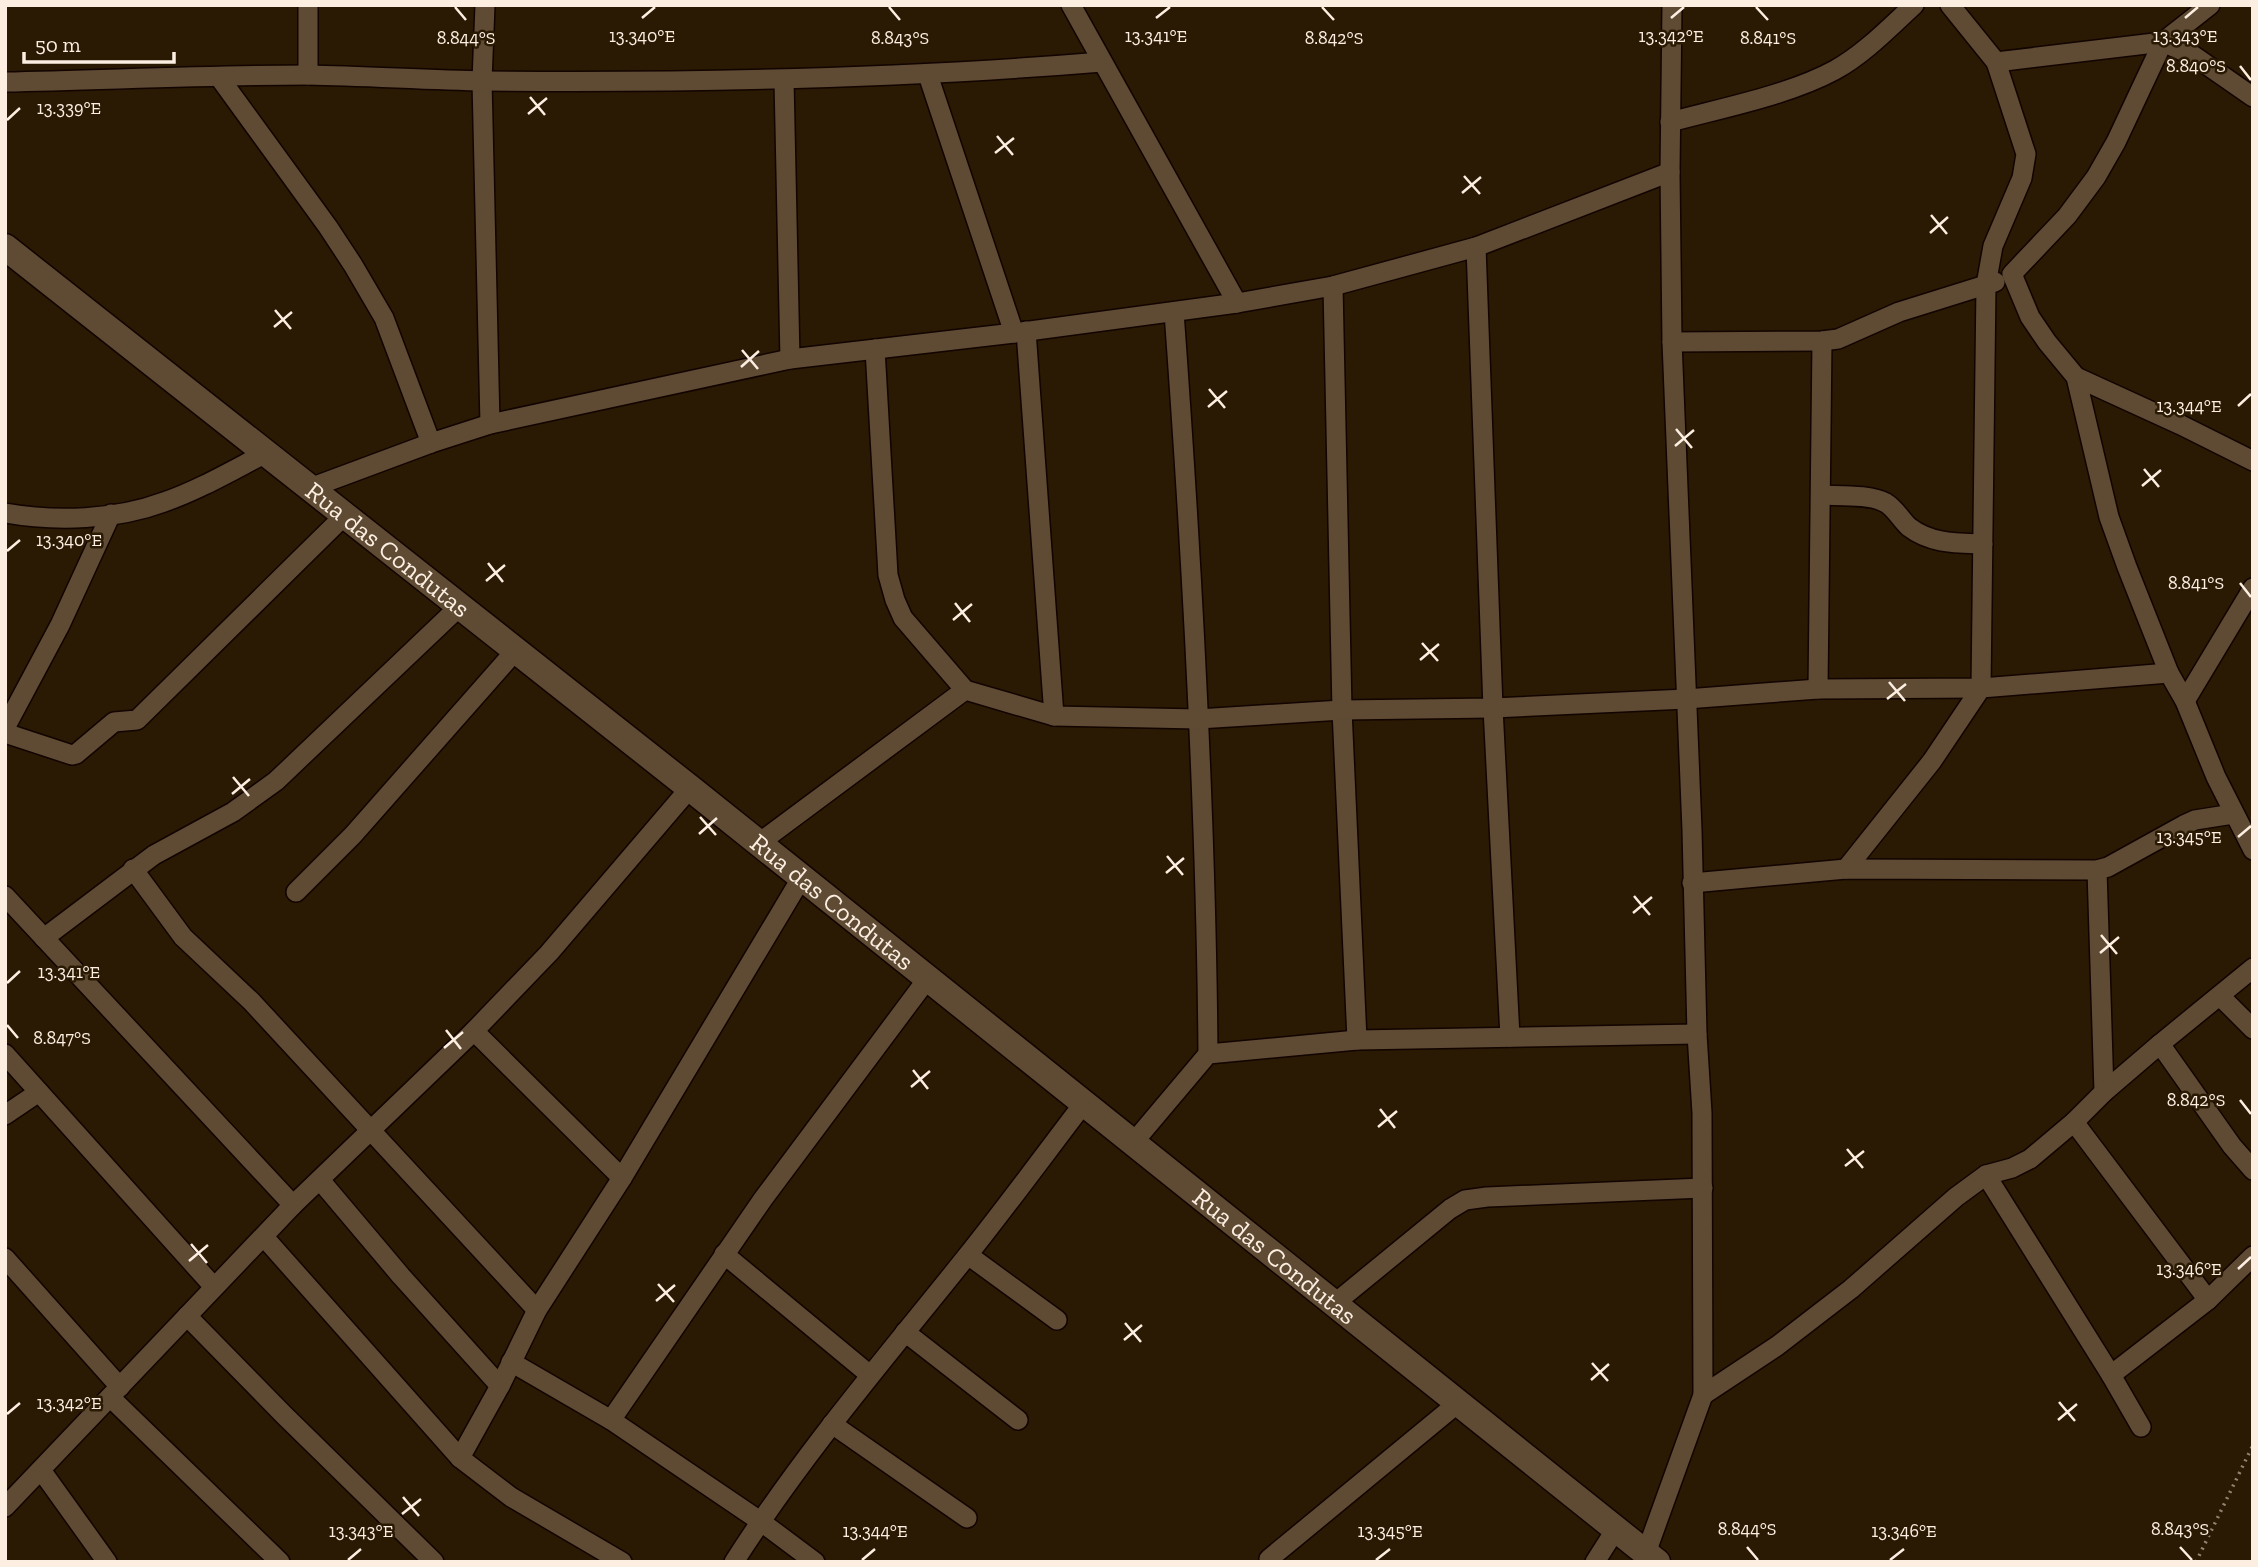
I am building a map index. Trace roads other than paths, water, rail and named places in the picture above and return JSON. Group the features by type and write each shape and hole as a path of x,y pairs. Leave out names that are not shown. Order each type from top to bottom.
{"street":[{"path":"308,5 308,75"},
{"path":"485,5 482,81 490,424"},
{"path":"1071,5 1237,303"},
{"path":"1652,1557 1703,1395 1702,1113 1672,341 1672,5"},
{"path":"1671,122 1799,86 1836,70 1869,46 1913,5"},
{"path":"1846,869 1932,761 1981,688 1986,285 1993,246 2022,178 2026,154 1996,62 1950,5"},
{"path":"1672,341 1838,339 1899,312 1986,285 2012,274 2067,216 2096,177 2116,142 2163,42 2210,5"},
{"path":"1996,62 2163,42 2194,57 2253,97"},
{"path":"5,82 308,75 482,81 785,80 867,75 928,75 1102,62"},
{"path":"928,75 1020,332 1054,716"},
{"path":"219,77 328,227 384,318 431,443"},
{"path":"785,80 790,359"},
{"path":"310,488 490,424 790,359 1174,312 1334,286 1476,247 1670,172"},
{"name":"Rua das Condutas","path":"5,247 802,877 1652,1557"},
{"path":"1476,247 1493,708 1510,1037"},
{"path":"2012,274 2030,317 2076,377 2253,461"},
{"path":"1334,286 1342,710 1357,1040"},
{"path":"1133,1143 1208,1054 1207,928 1198,719 1187,491 1174,312"},
{"path":"1818,689 1822,341"},
{"path":"876,349 888,575 895,600 904,618 965,690 1054,716 1198,719 1342,710 1493,708 1686,699 1818,689 1981,688 2169,673"},
{"path":"2076,377 2109,517 2169,673 2185,701 2233,814 2253,850"},
{"path":"5,513 31,517 127,513 165,502 266,453"},
{"path":"1821,495 1878,500 1886,503 1910,527 1930,539 1949,543 1983,544"},
{"path":"111,514 60,625 5,731 72,755 114,722 137,720 344,516"},
{"path":"2185,701 2253,588"},
{"path":"44,938 153,855 233,812 276,781 460,606"},
{"path":"296,892 353,835 516,650"},
{"path":"759,843 965,690"},
{"path":"5,1507 293,1205 474,1031 550,953 690,788"},
{"path":"1692,883 1846,869 2097,870 2108,867 2195,820 2233,814"},
{"path":"133,869 183,937 251,1001 537,1310"},
{"path":"2097,870 2104,1092"},
{"path":"460,1458 500,1386 537,1310 622,1178 802,877"},
{"path":"5,896 293,1205"},
{"path":"1703,1395 1777,1346 1851,1289 1956,1197 1986,1175 2012,1168 2030,1159 2160,1044 2253,968"},
{"path":"611,1420 724,1254 928,978"},
{"path":"2220,996 2253,1029"},
{"path":"474,1031 622,1178"},
{"path":"1208,1054 1357,1040 1697,1034"},
{"path":"2160,1044 2232,1146 2253,1170"},
{"path":"5,1054 214,1287"},
{"path":"5,1115 39,1093"},
{"path":"734,1562 760,1521 832,1424 968,1255 1084,1103"},
{"path":"2074,1122 2208,1300"},
{"path":"1986,1175 2141,1427"},
{"path":"320,1180 401,1276 500,1386"},
{"path":"1334,1304 1450,1209 1465,1200 1703,1188"},
{"path":"264,1237 460,1458 511,1497 622,1562"},
{"path":"724,1254 870,1375"},
{"path":"968,1255 1057,1320"},
{"path":"2111,1375 2208,1300 2253,1256"},
{"path":"5,1258 115,1392 280,1562"},
{"path":"187,1317 434,1562"},
{"path":"905,1332 1018,1420"},
{"path":"511,1362 611,1420 760,1521 815,1562"},
{"path":"1269,1559 1458,1403"},
{"path":"832,1424 967,1518"},
{"path":"41,1470 107,1562"},
{"path":"1595,1562 1616,1529"}]}
